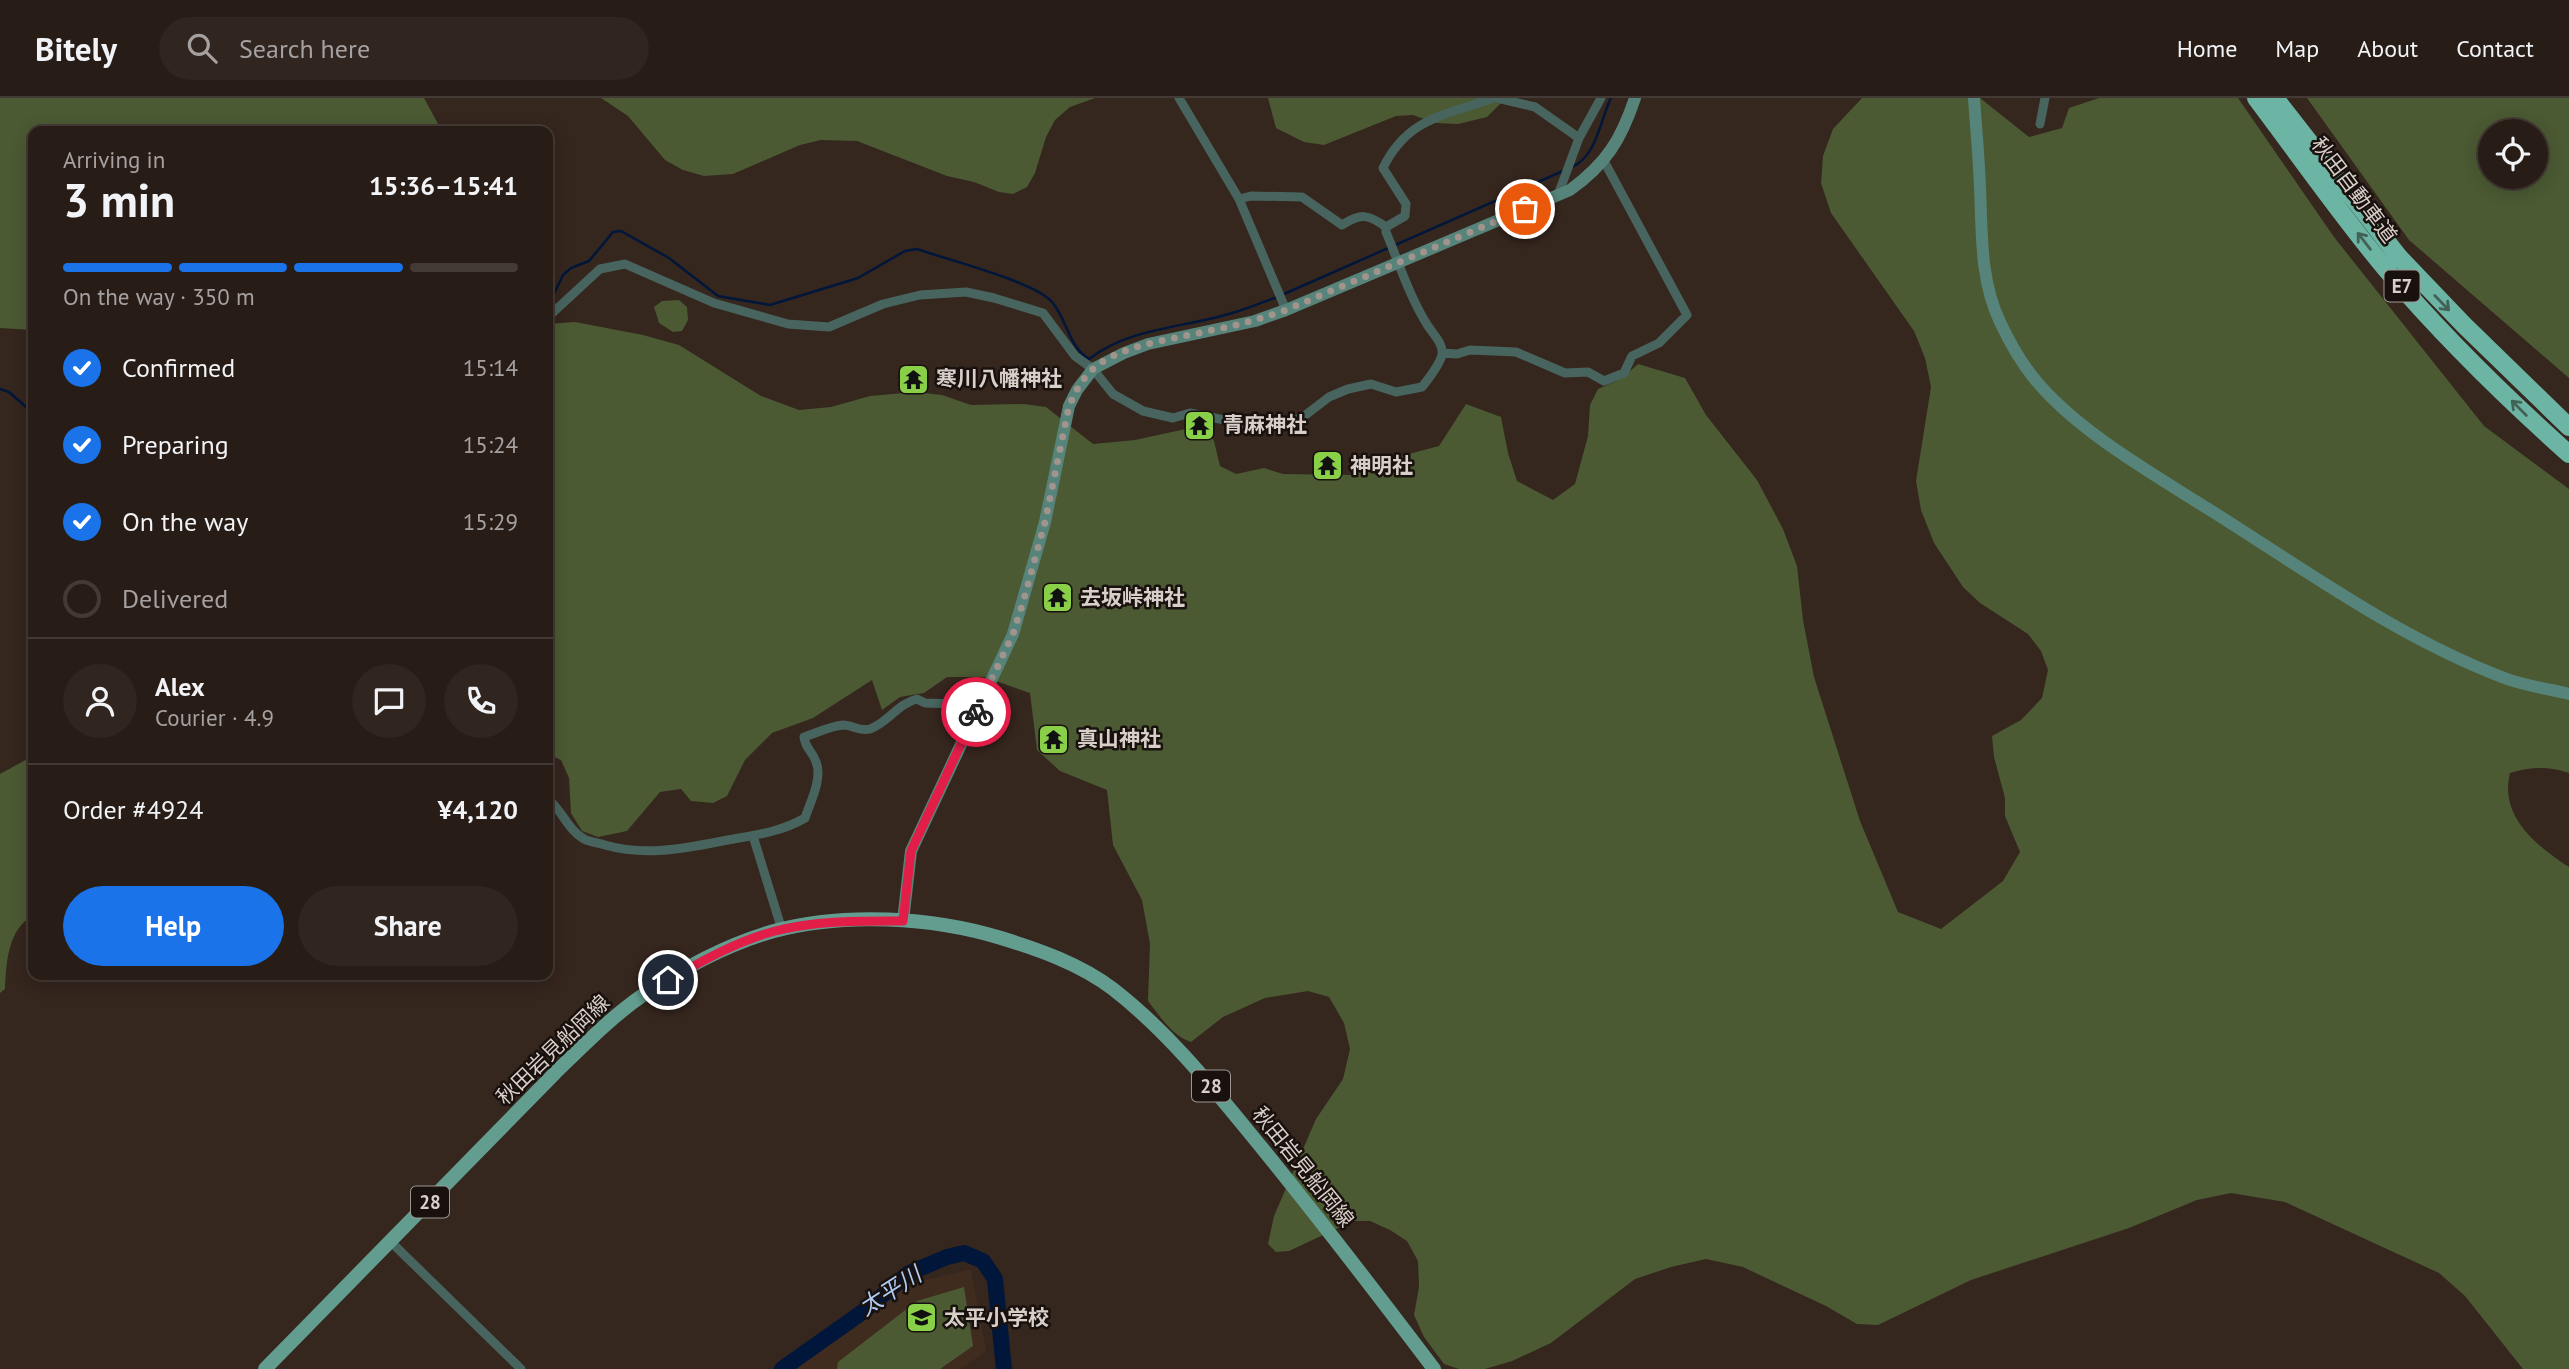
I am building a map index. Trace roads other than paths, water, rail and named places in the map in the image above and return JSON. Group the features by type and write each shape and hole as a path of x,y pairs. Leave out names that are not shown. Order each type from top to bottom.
{"highway":[{"name":"秋田自動車道","path":"2256,98 2385,268 2470,359 2569,454"},
{"name":"秋田自動車道","path":"2276,98 2399,257 2464,325 2569,427"}],"main road":[{"name":"秋田岩見船岡線","path":"265,1369 555,1073 642,996 720,951 782,930 856,920 903,921 977,931 1046,952 1111,988 1140,1012 1198,1071 1333,1236 1434,1369"}],"street":[{"path":"1179,98 1239,199 1286,310"},
{"path":"1386,227 1405,216 1406,204 1383,168 1392,149 1428,119 1495,98 1535,107 1579,138"},
{"path":"1558,195 1579,138 1601,98"},
{"path":"903,921 911,851 1013,634 1045,522 1069,406 1093,369 1105,361 1148,344 1255,321 1286,310 1397,259 1558,195 1581,182 1604,161 1620,138 1635,98"},
{"path":"1974,98 1979,149 1982,253 1988,289 1999,320 2014,347 2032,376 2049,395 2082,426 2407,634 2510,680 2569,694"},
{"path":"2040,124 2045,98"},
{"path":"1443,353 1457,354 1470,350 1516,352 1565,373 1588,372 1604,381 1624,373 1632,356 1659,343 1687,315 1604,161"},
{"path":"553,312 600,269 625,264 714,303 788,324 820,327 838,324 883,304 920,295 966,292 1043,313 1075,356 1093,369 1113,394 1143,411 1173,418 1189,413 1244,424 1277,427 1303,417 1329,397 1348,389 1371,384 1396,392 1422,387 1431,377 1443,353 1397,259 1386,227 1372,216 1355,217 1342,225 1302,197 1251,196 1239,199"},
{"path":"553,804 559,809 564,821 584,839 624,851 671,851 787,828 806,818 818,773 816,761 805,746 804,737 844,725 863,731 873,728 887,720 903,702 917,699 925,703 955,704 976,711"},
{"path":"752,835 782,930"},
{"path":"391,1242 521,1369"}],"waterway":[{"path":"1572,167 1587,155 1597,137 1611,98"},
{"path":"1284,294 1563,171"},
{"path":"553,296 563,275 571,268 589,261 613,232 621,231 669,258 718,296 770,305 858,278 905,251 917,249 1010,279 1043,294 1057,309 1072,340 1089,359 1105,348 1140,334 1214,318 1278,297"},
{"path":"0,389 9,392 28,409"},
{"name":"太平川","path":"782,1369 864,1311 909,1273 964,1253 983,1261 995,1279 1004,1369"}],"place":[{"name":"寒川八幡神社","path":"913,379"},
{"name":"青麻神社","path":"1200,425"},
{"name":"神明社","path":"1327,466"},
{"name":"去坂峠神社","path":"1057,598"},
{"name":"真山神社","path":"1054,739"},
{"name":"太平小学校","path":"921,1318"}]}
